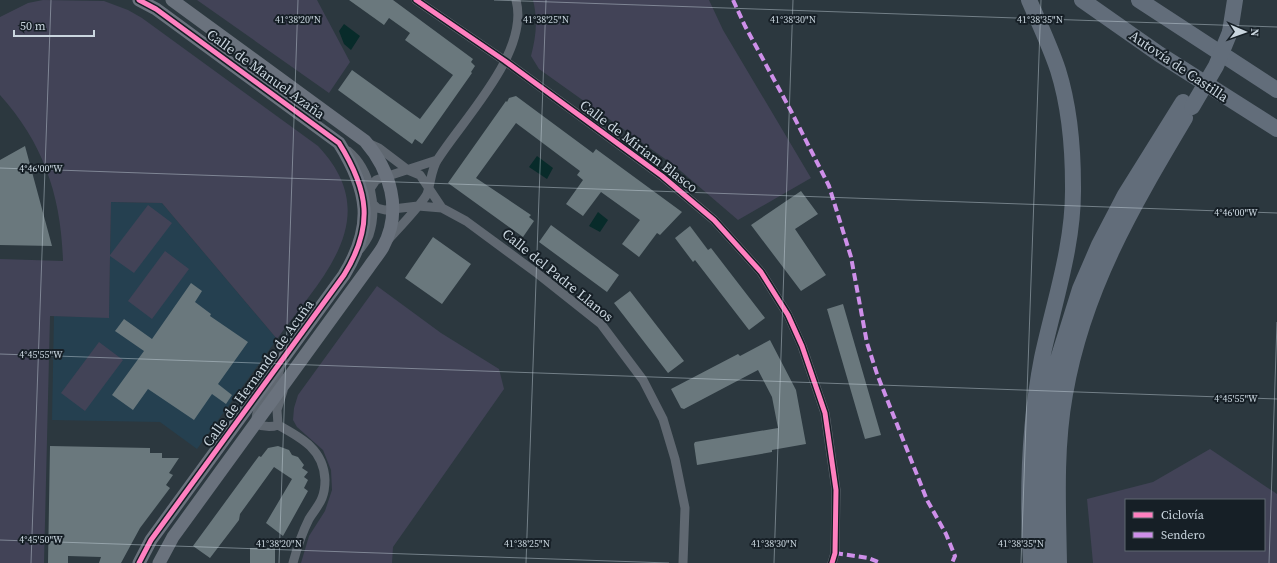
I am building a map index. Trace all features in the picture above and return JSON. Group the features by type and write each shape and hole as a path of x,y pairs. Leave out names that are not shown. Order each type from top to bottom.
{"highway":[{"path":"1029,0 1058,70 1069,126 1073,186 1072,224 1060,284 1042,360 1034,415 1030,483 1031,563"},
{"name":"Autovía de Castilla","path":"1082,0 1159,54 1277,129"},
{"path":"1139,0 1277,90"},
{"path":"1225,31 1226,0"},
{"path":"1059,563 1058,481 1062,417 1066,388 1093,293 1112,247 1188,104 1207,62 1225,31 1235,0"},
{"path":"1044,563 1045,449 1047,418 1055,369 1080,289 1099,245 1125,195 1188,104"}],"street":[{"name":"Calle de Manuel Azaña","path":"139,0 156,9 339,143 365,187"},
{"name":"Calle de Manuel Azaña","path":"172,0 365,141 379,148 408,170 420,175 429,186"},
{"name":"Calle de Miriam Blasco","path":"416,0 505,61 662,176 714,220 761,272 788,315 799,340 826,413 836,490 835,553 832,563"},
{"name":"Calle de Hernando de Acuña","path":"158,563 173,537 267,409 383,246 426,195 437,160 493,82 505,61 516,32 518,14 516,0"},
{"name":"Calle de Manuel Azaña","path":"365,141 377,156 387,175"},
{"path":"365,187 387,175 408,170 437,160"},
{"name":"Calle de Hernando de Acuña","path":"383,246 390,229 393,210 391,191 387,175"},
{"path":"429,186 442,208"},
{"name":"Calle de Hernando de Acuña","path":"139,563 152,540 281,362 369,237 372,203 365,187"},
{"name":"Calle de Hernando de Acuña","path":"354,258 363,226 365,187"},
{"path":"372,203 377,208 393,210 418,206"},
{"name":"Calle del Padre Llanos","path":"418,206 442,208 466,221 538,274 601,324 643,380 663,419 676,459 685,508 683,563"},
{"name":"Calle de Hernando de Acuña","path":"238,421 249,418 267,409 279,375 281,362"},
{"path":"267,409 278,425 299,436 312,447 319,455 325,469 323,497 309,520 296,549 293,563"},
{"path":"256,424 271,428 278,425"}],"shaded area":[{"path":"43,0 104,1 128,10 142,18 318,146 338,172 347,198 347,222 340,246 328,270 277,339 162,203 111,202 110,255 148,205 172,223 134,273 110,256 109,318 50,316 44,563 0,563 0,259 63,261 62,237 54,193 47,172 39,152 28,132 0,95 0,17 28,3"},
{"path":"197,0 317,0 350,62 329,93"},
{"path":"533,0 709,0 723,30 811,178 738,220 675,166 539,69 531,56 536,28 536,15"},
{"path":"344,24 360,36 351,50 344,44 339,31"},
{"path":"537,156 553,168 547,179 529,167"},
{"path":"111,202 162,203 277,339 197,449 160,422 52,420 54,316 109,317"},
{"path":"598,212 608,220 600,232 589,226"},
{"path":"165,251 189,269 152,319 128,301"},
{"path":"377,286 441,333 499,369 504,389 393,547 392,563 301,563 309,536 325,511 332,490 331,470 323,450 297,427 293,420 294,408 298,395"},
{"path":"99,342 123,360 85,411 61,393"},
{"path":"1210,449 1277,494 1277,563 1093,563 1087,499 1153,482"}],"building":[{"path":"349,0 393,0 473,59 471,62 475,66 471,72 472,73 422,144 415,139 412,144 338,90 352,70 420,119 453,75 405,40 410,33 389,18 384,25"},
{"path":"516,96 593,153 596,149 682,212 660,235 657,233 639,257 622,244 640,220 601,192 583,216 566,204 583,180 577,175 580,171 516,123 476,178 531,215 529,217 534,221 523,237 448,183 506,101 507,102 509,98"},
{"path":"25,146 52,246 0,245 0,160"},
{"path":"801,191 818,214 795,229 826,275 801,291 751,225"},
{"path":"551,225 619,275 607,292 539,242"},
{"path":"690,226 708,250 711,248 765,318 749,330 695,260 693,262 675,238"},
{"path":"433,237 471,264 442,304 405,278"},
{"path":"191,283 202,291 195,302 211,314 210,316 248,342 218,384 232,395 226,404 212,394 194,420 148,389 133,410 112,395 144,351 115,331 124,319 152,339"},
{"path":"630,291 684,361 668,373 614,303"},
{"path":"843,304 881,435 865,439 827,309"},
{"path":"770,340 796,390 806,444 772,450 772,452 697,465 695,442 778,428 772,397 758,370 684,409 681,408 671,389 738,354 740,356"},
{"path":"50,446 150,448 150,453 162,453 162,458 179,458 169,473 173,475 166,485 170,488 140,528 121,563 99,563 101,557 68,556 68,563 48,563"},
{"path":"278,446 289,450 292,455 298,457 304,465 302,468 308,472 304,477 308,480 304,488 308,491 283,536 266,523 292,479 274,467 240,514 239,520 210,558 193,546 259,456 261,457 268,448"},
{"path":"250,548 275,548 275,563 250,563"}],"marked path":[{"path":"733,0 745,26 791,111 829,186 851,257 867,343 877,374 927,500 946,534 955,556 952,563"},
{"path":"835,553 868,558 881,563"}],"cycle path":[{"path":"139,0 156,9 339,143 357,177 362,193 364,224 354,257 344,275 151,540 139,563"},
{"path":"416,0 505,61 662,176 714,220 761,272 788,315 802,346 825,413 836,490 835,553 832,563"}]}
